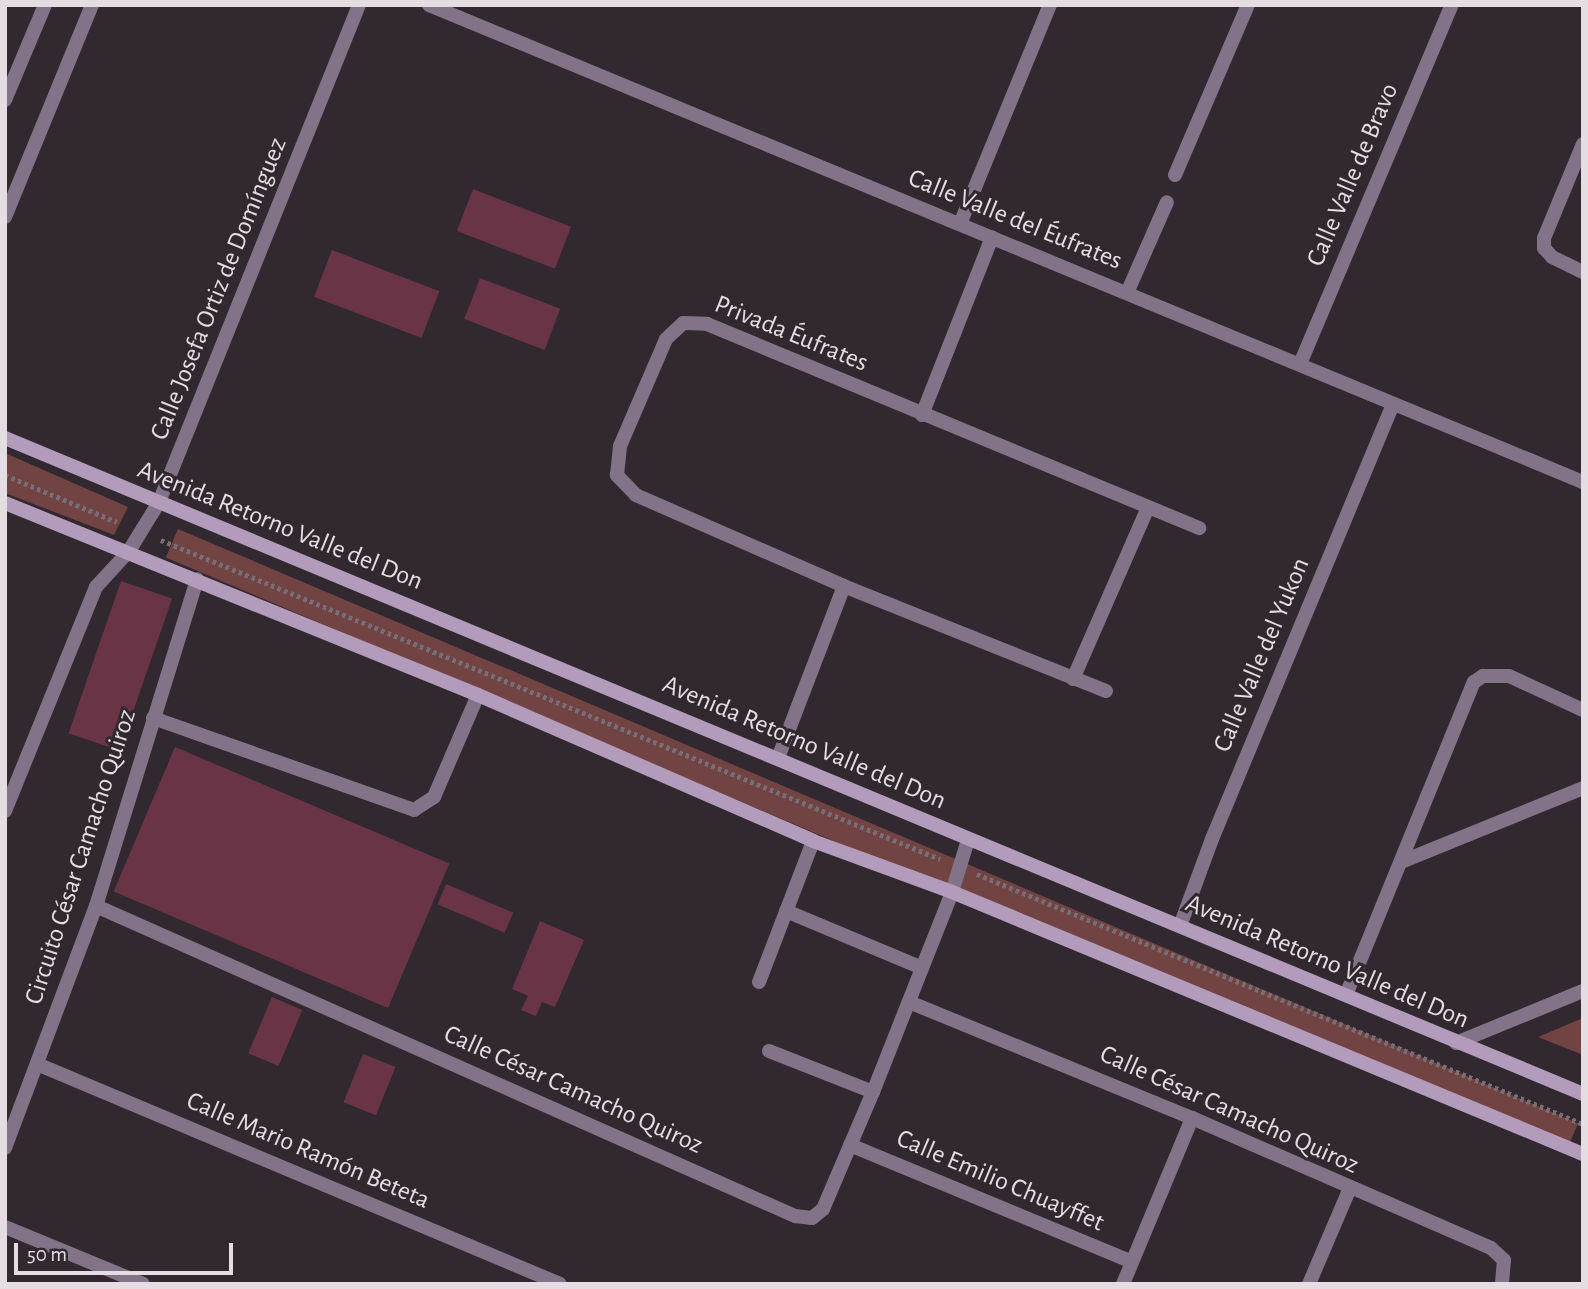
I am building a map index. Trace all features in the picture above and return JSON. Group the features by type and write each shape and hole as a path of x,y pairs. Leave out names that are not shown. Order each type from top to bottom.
{"street":[{"path":"5,100 45,5"},
{"path":"5,217 92,5"},
{"name":"Calle Josefa Ortiz de Domínguez","path":"5,811 96,587 129,551 159,502 359,5"},
{"name":"Calle Valle del Éufrates","path":"429,5 1583,482"},
{"path":"960,224 1050,5"},
{"path":"1175,175 1248,5"},
{"name":"Calle Valle de Bravo","path":"1300,364 1452,5"},
{"path":"1583,144 1544,238 1544,248 1552,257 1583,272"},
{"path":"1128,293 1167,202"},
{"path":"922,415 992,237"},
{"name":"Privada Éufrates","path":"1106,691 844,586 636,495 617,475 620,446 666,339 683,323 707,324 1147,510 1199,528"},
{"name":"Calle Valle del Yukon","path":"1180,926 1212,839 1393,405"},
{"name":"Avenida Retorno Valle del Don","path":"5,438 1583,1094"},
{"path":"5,503 129,551 478,695 813,841 952,892 1583,1154"},
{"path":"1073,679 1147,510"},
{"name":"Circuito César Camacho Quiroz","path":"5,1148 96,906 197,579"},
{"path":"778,758 844,586"},
{"path":"1346,995 1474,682 1483,677 1509,676 1583,710"},
{"path":"153,719 414,810 434,797 478,695"},
{"path":"1401,862 1583,788"},
{"name":"Calle César Camacho Quiroz","path":"96,906 795,1216 818,1215 909,1002 952,892 968,840"},
{"path":"759,982 813,841"},
{"path":"786,911 922,968"},
{"path":"1456,1043 1583,991"},
{"name":"Calle César Camacho Quiroz","path":"909,1002 1192,1118 1499,1253 1506,1269 1502,1284"},
{"path":"769,1052 873,1091"},
{"name":"Calle Mario Ramón Beteta","path":"37,1064 560,1284"},
{"path":"1123,1284 1192,1118"},
{"name":"Calle Emilio Chuayffet","path":"850,1145 1132,1262"},
{"path":"1309,1284 1349,1189"},
{"path":"5,1227 143,1284"}],"path":[{"path":"5,475 141,532 297,592 1583,1124"}],"shaded area":[{"path":"5,453 128,507 114,535 5,493"},
{"path":"178,529 1578,1123 1566,1152 166,558"},
{"path":"1583,1018 1583,1055 1538,1037"}],"building":[{"path":"473,189 571,227 555,269 457,231"},
{"path":"332,250 439,291 421,338 314,297"},
{"path":"480,278 560,309 545,350 464,319"},
{"path":"121,581 172,599 120,751 69,733"},
{"path":"175,747 449,863 388,1008 114,892"},
{"path":"446,884 513,913 505,933 437,904"},
{"path":"540,921 584,940 555,1007 542,1002 536,1016 521,1010 528,996 512,989"},
{"path":"272,997 302,1010 279,1066 248,1053"},
{"path":"363,1054 395,1067 376,1115 344,1102"}]}
